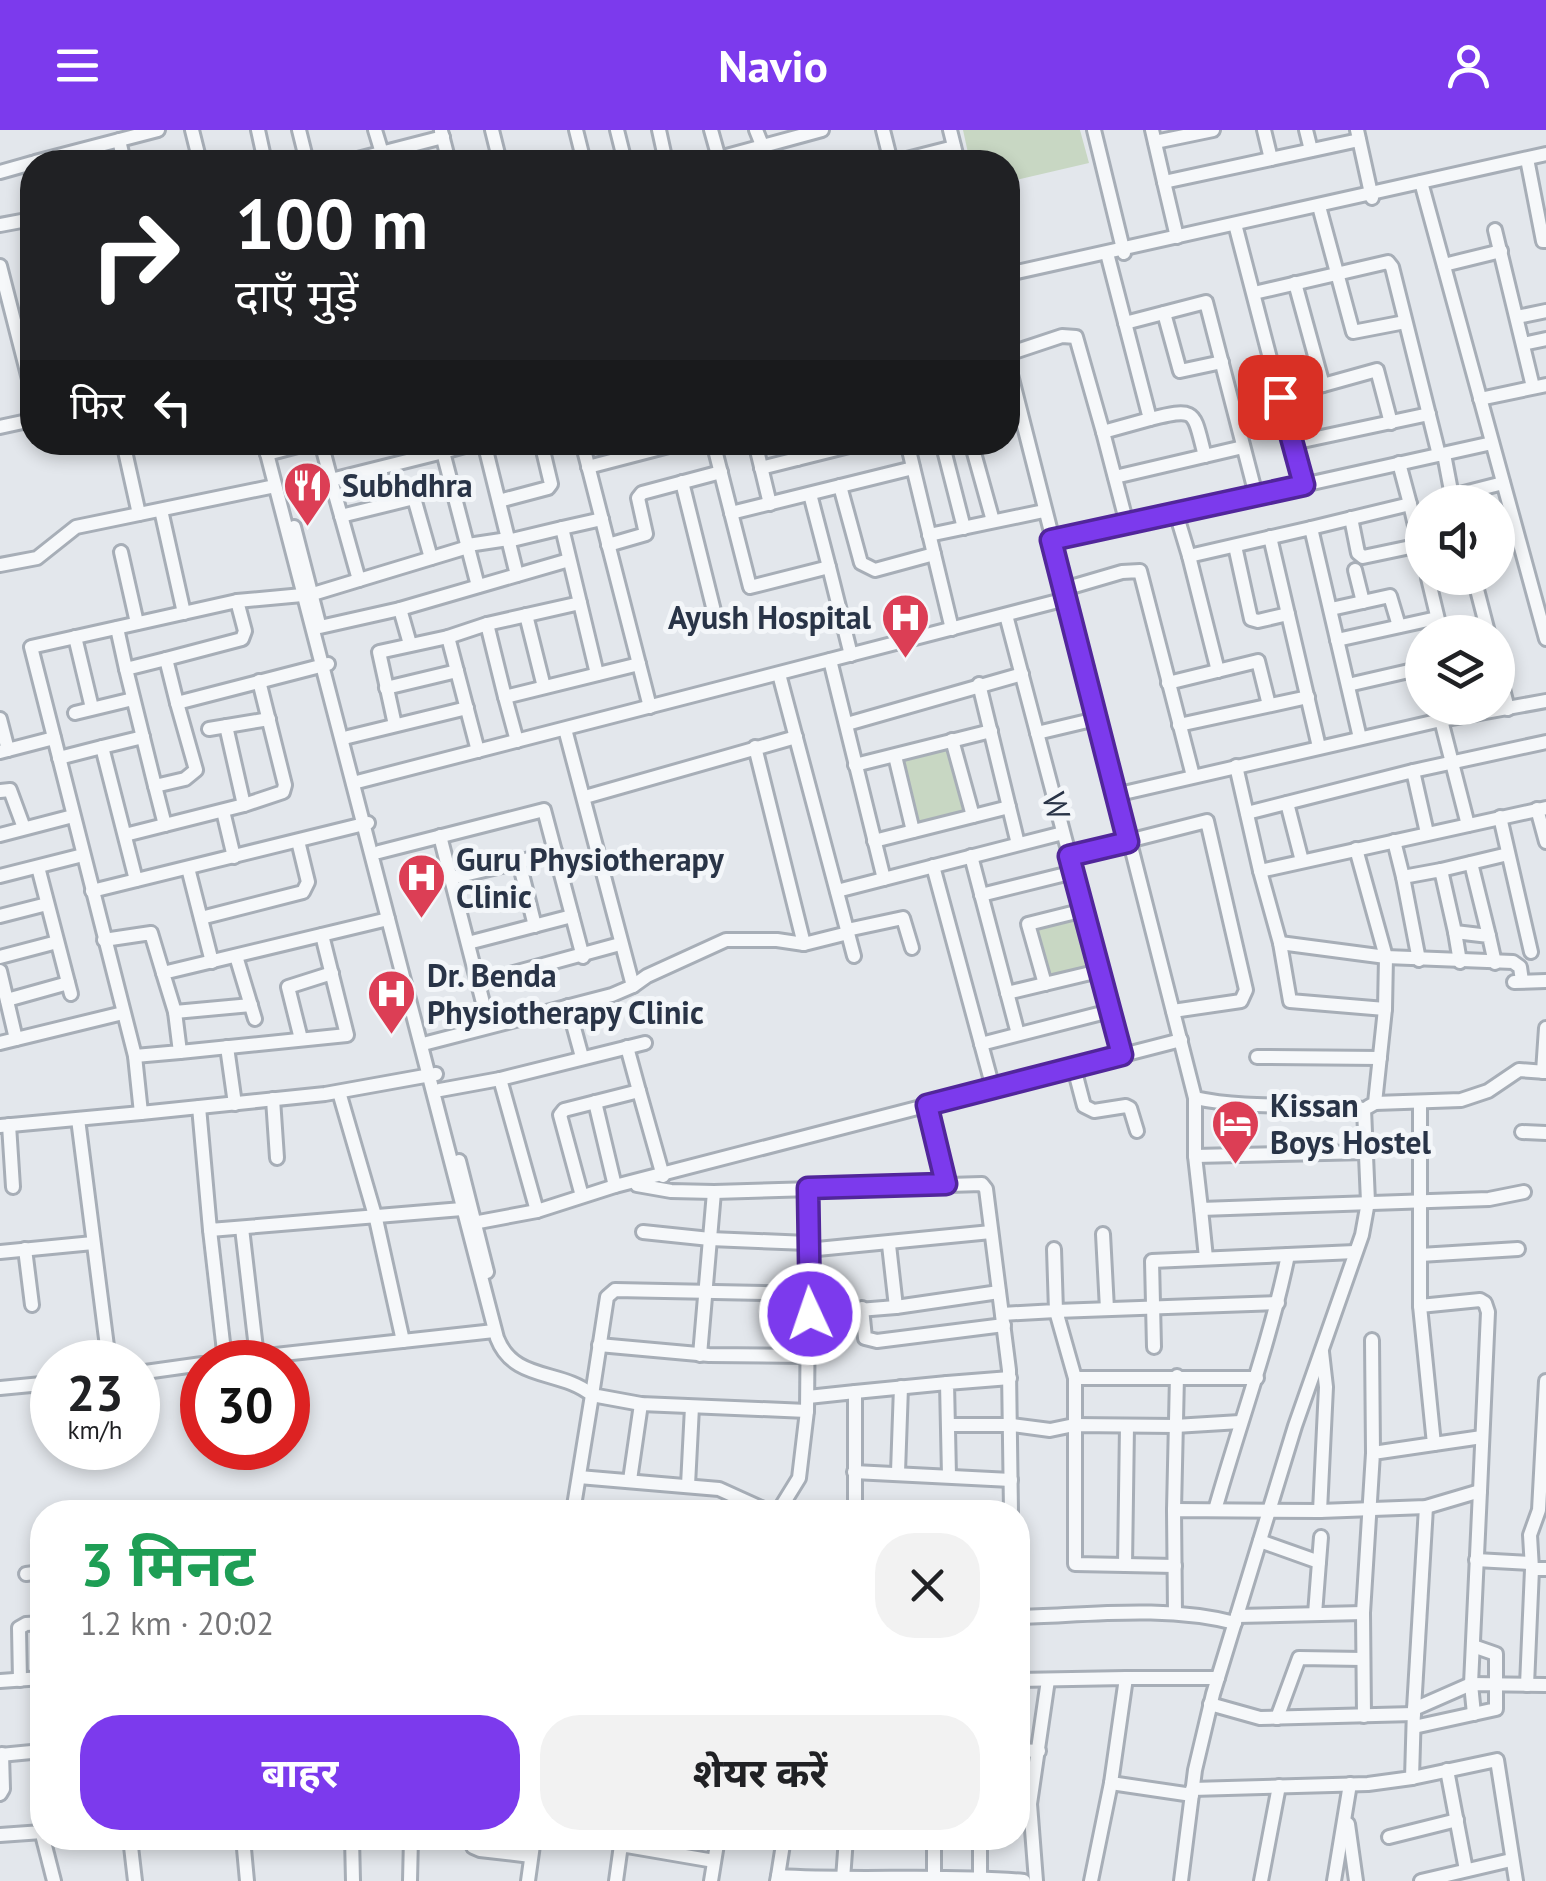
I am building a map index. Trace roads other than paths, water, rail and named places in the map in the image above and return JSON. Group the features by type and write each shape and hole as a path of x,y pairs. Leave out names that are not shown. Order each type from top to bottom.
{"street":[{"path":"82,150 158,130"},
{"path":"756,130 762,146"},
{"path":"750,150 822,130"},
{"path":"950,130 955,150"},
{"path":"1094,130 1124,251"},
{"path":"1177,236 1154,136 1213,130"},
{"path":"1264,130 1271,159"},
{"path":"1306,130 1311,150"},
{"path":"391,150 442,133"},
{"path":"1164,182 1311,150 1358,135 1371,196"},
{"path":"119,140 121,150"},
{"path":"942,150 954,147"},
{"path":"1020,274 1546,157"},
{"path":"1421,185 1546,157"},
{"path":"1528,164 1545,245"},
{"path":"1421,185 1545,631"},
{"path":"1020,275 1108,257 1177,236 1320,210 1371,196"},
{"path":"1320,210 1352,332 1405,322"},
{"path":"1236,226 1304,485"},
{"path":"1480,399 1539,386 1522,344 1496,230"},
{"path":"1444,265 1500,251"},
{"path":"1108,257 1150,420"},
{"path":"1254,293 1388,262 1449,485"},
{"path":"0,266 4,300 20,344"},
{"path":"1295,283 1323,385"},
{"path":"1125,323 1206,302 1256,495"},
{"path":"1517,318 1546,311"},
{"path":"1164,313 1180,371 1222,362"},
{"path":"1020,350 1062,336 1076,337 1128,524"},
{"path":"1522,344 1546,339"},
{"path":"1280,397 1377,370 1391,422"},
{"path":"1103,432 1189,412 1195,419 1205,456"},
{"path":"1293,444 1430,414"},
{"path":"1020,423 1195,1098 1195,1156 1206,1258"},
{"path":"1051,540 1492,443"},
{"path":"1115,477 1244,447"},
{"path":"126,455 139,514"},
{"path":"270,455 275,486 320,627 325,665 348,737 357,783"},
{"path":"271,455 357,783 388,919 432,1075 462,1210 471,1224 508,1356"},
{"path":"324,455 359,580"},
{"path":"331,480 431,455"},
{"path":"444,455 478,586"},
{"path":"485,455 517,574"},
{"path":"499,501 548,488 551,484 544,455"},
{"path":"585,455 650,707"},
{"path":"588,467 635,455"},
{"path":"716,455 750,587 828,567"},
{"path":"758,455 770,504"},
{"path":"796,455 797,459"},
{"path":"761,468 807,455"},
{"path":"910,455 952,629"},
{"path":"945,455 964,528"},
{"path":"975,455 993,521"},
{"path":"1399,463 1405,485"},
{"path":"731,514 913,468"},
{"path":"608,544 646,534 639,494 721,472"},
{"path":"682,482 715,615"},
{"path":"1497,485 1503,483"},
{"path":"0,565 37,558 76,527 275,486"},
{"path":"840,486 860,564 875,570 934,554"},
{"path":"810,494 851,655"},
{"path":"341,516 414,498 431,558"},
{"path":"1189,556 1405,505"},
{"path":"162,510 184,613"},
{"path":"929,535 1044,511"},
{"path":"1176,513 1218,671"},
{"path":"1351,518 1358,553 1363,557 1405,552"},
{"path":"141,1113 134,1056 31,647 237,601 308,595 468,546 602,520"},
{"path":"562,528 598,674"},
{"path":"1311,528 1360,738"},
{"path":"1270,537 1320,747"},
{"path":"1234,546 1251,619 1288,614"},
{"path":"121,552 137,624"},
{"path":"320,627 400,609 568,560"},
{"path":"357,783 1006,615 1138,570 1193,776"},
{"path":"1355,570 1363,602"},
{"path":"1330,609 1392,598 1399,626"},
{"path":"126,669 242,639 245,630 237,601"},
{"path":"395,725 379,652 580,603"},
{"path":"400,609 410,644"},
{"path":"526,615 544,687"},
{"name":"W","path":"1006,615 1122,1055"},
{"path":"488,624 517,741"},
{"path":"1337,640 1405,625"},
{"path":"117,628 165,825"},
{"path":"75,637 92,708"},
{"path":"448,637 478,751"},
{"path":"154,786 185,779 196,770 166,659"},
{"path":"830,660 884,878"},
{"path":"1168,683 1258,662 1269,705"},
{"path":"505,697 638,664"},
{"path":"177,702 325,665"},
{"path":"386,688 456,671"},
{"path":"1348,685 1405,672"},
{"path":"779,674 854,956"},
{"path":"846,724 1022,674"},
{"path":"124,835 283,792 285,785 259,681"},
{"path":"979,684 1018,844"},
{"path":"1180,724 1308,697"},
{"path":"76,712 133,699"},
{"path":"1515,707 1546,701"},
{"path":"348,737 466,708"},
{"path":"1037,733 1096,718"},
{"path":"209,729 269,719"},
{"path":"0,720 4,751 54,738"},
{"path":"1116,795 1418,725"},
{"path":"1442,725 1468,825"},
{"path":"226,726 244,805"},
{"path":"565,729 633,986"},
{"path":"855,765 991,731"},
{"path":"585,797 796,736"},
{"path":"59,758 142,737"},
{"path":"952,740 973,816"},
{"path":"1247,813 1546,742"},
{"path":"102,747 136,880"},
{"path":"755,747 804,944"},
{"path":"895,756 913,832"},
{"path":"1236,766 1280,943 1290,1002 1385,1010"},
{"path":"1413,771 1427,834"},
{"path":"0,791 10,790 24,828"},
{"path":"1287,803 1302,861"},
{"path":"874,841 1009,807"},
{"path":"1260,870 1542,808 1545,836"},
{"path":"378,852 544,810 583,956"},
{"path":"223,811 234,856"},
{"path":"0,835 73,816"},
{"path":"1500,816 1531,952"},
{"path":"1069,856 1207,821 1246,990 1240,1001 1173,1011"},
{"path":"92,891 367,823"},
{"path":"367,823 428,1043 432,1075 440,1090 494,1331 508,1356 526,1371 592,1395 641,1404 807,1404 856,1392 1010,1378"},
{"path":"837,890 1063,832"},
{"path":"440,836 489,1026"},
{"path":"1394,840 1419,960"},
{"path":"200,918 303,892 308,882 298,841"},
{"path":"1181,1881 1192,1792 1210,1704 1368,1202 1370,1106 1380,1058 1386,957 1356,849"},
{"path":"451,878 555,851"},
{"path":"1403,877 1508,854"},
{"path":"0,876 83,855"},
{"path":"971,856 1018,1034"},
{"path":"520,862 535,926"},
{"path":"1471,863 1494,963"},
{"path":"933,866 993,1088"},
{"path":"7,1000 70,989 38,867"},
{"path":"188,868 212,962"},
{"path":"1442,870 1460,962"},
{"path":"981,894 1074,872"},
{"path":"0,916 48,904"},
{"path":"1045,984 1028,924 1084,910"},
{"path":"468,943 572,916"},
{"path":"428,1043 633,986 726,940 804,944 903,918 912,948"},
{"path":"163,973 388,919"},
{"path":"1455,932 1489,936"},
{"path":"104,940 151,933 175,1012 180,1052"},
{"path":"134,1056 302,1039 348,1039 322,935"},
{"path":"0,957 57,942"},
{"path":"1280,943 1419,960 1516,963 1518,981 1546,981"},
{"path":"477,984 620,944"},
{"path":"175,1012 253,1012 236,956"},
{"path":"1008,993 1100,971"},
{"path":"0,972 16,1039"},
{"path":"302,1039 288,987 332,973"},
{"path":"568,1006 582,1057"},
{"path":"981,1044 1110,1011"},
{"path":"0,1043 123,1013"},
{"path":"1195,1098 1230,1105 1370,1106 1461,1100 1488,1092 1519,1070 1545,1072 1546,1028"},
{"path":"471,1224 538,1211 615,1186 1181,1040"},
{"path":"440,1090 645,1043"},
{"path":"227,1047 234,1104"},
{"path":"627,1047 663,1176"},
{"path":"1257,1057 1380,1058"},
{"path":"1074,1068 1084,1106 1094,1111 1126,1106 1137,1130"},
{"path":"13,1187 4,1126 273,1100 432,1075"},
{"path":"500,1079 538,1211"},
{"path":"582,1196 560,1120 564,1110 640,1091"},
{"path":"339,1092 376,1219 403,1341"},
{"path":"273,1100 277,1158"},
{"path":"595,1102 615,1186"},
{"path":"1420,1103 1420,1306 1434,1444"},
{"path":"927,1105 946,1184"},
{"path":"198,1107 217,1340"},
{"path":"78,1119 106,1340"},
{"path":"1522,1132 1546,1133"},
{"path":"1195,1156 1368,1152"},
{"path":"632,1184 670,1191 714,1192 982,1184 986,1189 1010,1378 1012,1500"},
{"path":"785,1500 799,1478 807,1404 808,1188"},
{"path":"700,1354 714,1192"},
{"path":"1201,1208 1488,1199 1524,1192"},
{"path":"210,1230 462,1210"},
{"path":"242,1228 256,1340"},
{"path":"644,1232 807,1247 889,1244 992,1232"},
{"path":"1104,1234 1107,1309"},
{"path":"0,1252 93,1243"},
{"path":"889,1244 896,1307"},
{"path":"24,1249 32,1305"},
{"path":"1054,1249 1056,1311 1075,1378 1075,1564 1175,1566"},
{"path":"1420,1255 1518,1249"},
{"path":"1154,1346 1152,1260 1355,1252"},
{"path":"1215,1510 1257,1378 1288,1255"},
{"path":"576,1500 607,1297 621,1288 808,1294"},
{"path":"810,1314 1000,1292"},
{"path":"1420,1306 1480,1300 1488,1312 1472,1646 1474,1714"},
{"path":"862,1308 864,1338 877,1341 1056,1311 1278,1303"},
{"path":"310,1351 494,1331"},
{"path":"1364,1716 1363,1613 1373,1453 1372,1340"},
{"path":"599,1345 700,1354 808,1356"},
{"path":"1320,1511 1326,1387 1321,1345"},
{"path":"1175,1613 1177,1376"},
{"path":"1075,1378 1257,1378"},
{"path":"947,1383 950,1476"},
{"path":"1527,1684 1536,1567 1530,1535 1542,1510 1546,1383"},
{"path":"0,1388 30,1385"},
{"path":"898,1472 901,1387"},
{"path":"855,1500 856,1392"},
{"path":"630,1480 641,1404"},
{"path":"688,1485 692,1406"},
{"path":"950,1426 1050,1430 1074,1425 1240,1422"},
{"path":"1125,1565 1127,1426"},
{"path":"1373,1453 1482,1437"},
{"path":"854,1472 1011,1480"},
{"path":"579,1477 720,1489 744,1500"},
{"path":"1174,1510 1426,1507 1480,1491"},
{"path":"1412,1778 1426,1507"},
{"path":"1315,1614 1321,1536"},
{"path":"1260,1541 1318,1562"},
{"path":"1476,1560 1536,1567"},
{"path":"26,1574 30,1574"},
{"path":"1030,1617 1175,1613 1236,1620 1363,1613"},
{"path":"1530,1619 1546,1619"},
{"path":"20,1680 19,1628 30,1624"},
{"path":"1210,1704 1260,1718 1474,1714 1496,1710 1496,1654 1472,1646"},
{"path":"1277,1718 1299,1658 1363,1658"},
{"path":"1091,1881 1111,1783 1126,1678"},
{"path":"1030,1680 1218,1678"},
{"path":"0,1681 30,1679"},
{"path":"1030,1783 1039,1751 1048,1680"},
{"path":"1414,1716 1471,1684 1546,1685"},
{"path":"1030,1751 1039,1751"},
{"path":"0,1794 1,1754 30,1753"},
{"path":"1111,1783 1192,1792 1350,1784 1412,1778 1497,1760 1516,1881"},
{"path":"1447,1770 1466,1870"},
{"path":"1334,1881 1350,1784"},
{"path":"1261,1881 1278,1786"},
{"path":"1346,1805 1356,1881"},
{"path":"1390,1838 1456,1820"},
{"path":"0,1835 30,1834"},
{"path":"1030,1842 1036,1881"},
{"path":"46,1850 54,1881"},
{"path":"131,1850 135,1881"},
{"path":"243,1850 247,1881"},
{"path":"352,1850 353,1881"},
{"path":"410,1850 410,1881"},
{"path":"480,1850 531,1856"},
{"path":"528,1881 532,1850"},
{"path":"616,1881 620,1850"},
{"path":"661,1850 714,1862"},
{"path":"710,1881 716,1850"},
{"path":"782,1850 777,1878 980,1877 1024,1881"},
{"path":"842,1879 845,1850"},
{"path":"934,1850 934,1878"},
{"path":"980,1850 980,1877"},
{"path":"1421,1881 1511,1860"}],"place":[{"name":"Subhdhra","path":"307,528"},
{"name":"Ayush Hospital","path":"906,660"},
{"name":"Guru Physiotherapy Clinic","path":"421,920"},
{"name":"Dr. Benda Physiotherapy Clinic","path":"392,1036"},
{"name":"Kissan Boys Hostel","path":"1235,1166"}]}
